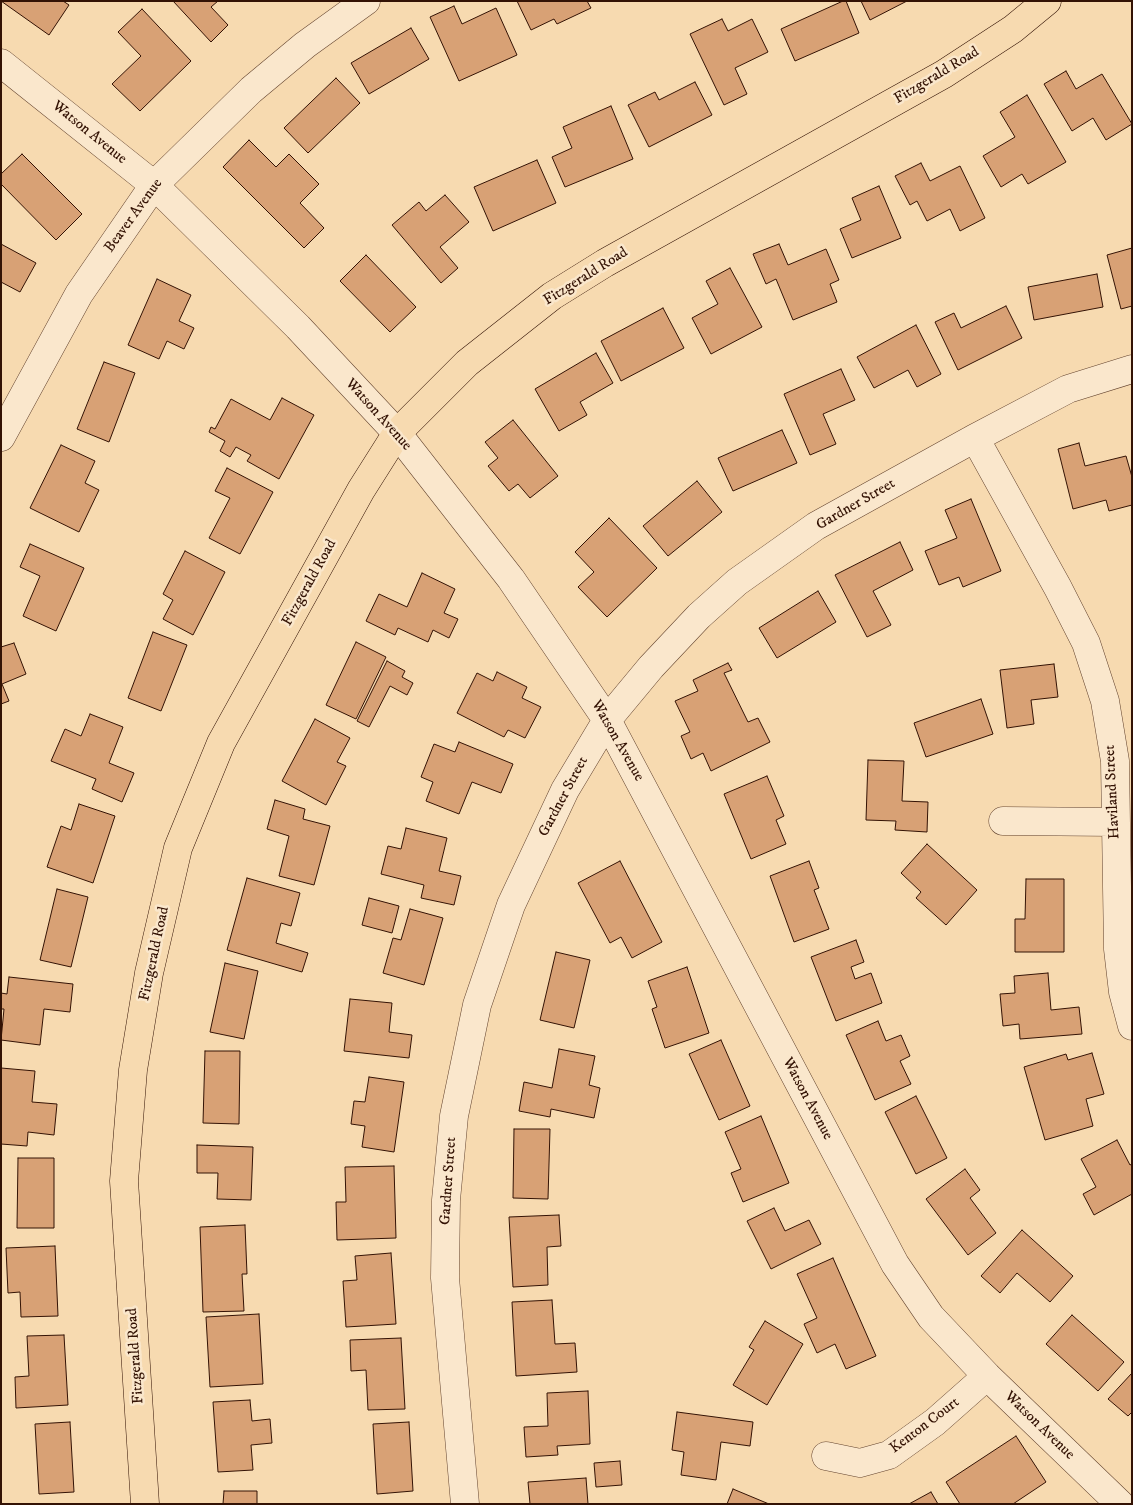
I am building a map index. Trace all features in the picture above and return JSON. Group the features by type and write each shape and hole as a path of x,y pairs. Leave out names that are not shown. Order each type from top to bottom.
{"main road":[{"name":"Fitzgerald Road","path":"146,1504 124,1181 133,1070 149,973 178,848 221,743 361,490 397,433 467,363 552,296 605,263 944,74 1013,29 1047,1"}],"street":[{"name":"Beaver Avenue","path":"1,437 79,294 154,185 252,90 305,45 366,1"},
{"name":"Watson Avenue","path":"1,63 154,185 298,327 397,433 511,579 607,720 895,1264 931,1318 987,1376 1120,1504"},
{"name":"Gardner Street","path":"465,1504 445,1278 446,1200 454,1116 477,1005 511,905 565,790 607,720 651,667 698,616 737,582 816,526 975,438 1068,388 1132,369"},
{"name":"Haviland Street","path":"975,438 1058,588 1086,643 1105,701 1114,752 1118,949 1123,992 1132,1026"},
{"path":"1003,821 1116,822"},
{"name":"Kenton Court","path":"826,1456 860,1463 889,1455 935,1422 987,1376"}],"building":[{"path":"1,1 63,1 69,5 49,35"},
{"path":"173,1 218,1 211,7 228,25 211,42"},
{"path":"517,1 587,1 591,8 557,24 554,19 531,30"},
{"path":"846,1 859,33 795,61 781,29"},
{"path":"861,1 907,1 870,20"},
{"path":"454,6 462,24 496,8 517,55 459,81 430,17"},
{"path":"142,9 191,61 140,111 112,84 141,56 118,32"},
{"path":"722,19 728,31 752,19 768,52 735,68 747,94 724,105 690,34"},
{"path":"411,28 429,59 369,94 351,63"},
{"path":"1066,71 1076,89 1102,74 1132,124 1106,140 1093,118 1072,131 1044,84"},
{"path":"336,78 360,103 308,153 284,128"},
{"path":"695,82 712,115 649,147 628,105 655,92 659,100"},
{"path":"1027,95 1066,162 1028,184 1022,174 1001,187 983,156 1015,137 1000,112"},
{"path":"611,106 633,159 565,187 552,157 572,148 563,127"},
{"path":"249,140 276,167 289,154 319,184 300,203 324,228 304,248 223,167"},
{"path":"22,154 82,214 56,240 1,184 1,174"},
{"path":"537,160 556,203 493,231 474,187"},
{"path":"921,163 930,181 960,166 985,218 960,231 950,209 927,221 917,201 910,205 895,176"},
{"path":"879,186 901,238 852,258 840,229 861,220 852,198"},
{"path":"445,195 469,222 440,247 458,268 441,283 392,225 419,202 426,211"},
{"path":"1,244 36,263 20,292 1,282"},
{"path":"779,244 788,265 826,249 839,280 830,284 837,302 793,320 776,279 766,284 753,254"},
{"path":"1132,248 1132,306 1121,309 1107,255"},
{"path":"366,255 416,307 390,332 340,281"},
{"path":"730,268 762,327 711,354 692,318 718,304 706,281"},
{"path":"1097,274 1103,307 1034,320 1028,287"},
{"path":"157,279 191,295 179,321 194,328 184,349 167,341 159,359 128,345"},
{"path":"1006,306 1022,338 958,370 935,322 954,313 961,328"},
{"path":"663,308 684,348 621,381 601,341"},
{"path":"916,325 941,374 917,387 908,370 874,388 857,357"},
{"path":"596,353 613,383 580,402 587,415 559,431 535,389"},
{"path":"104,362 135,373 109,442 77,429"},
{"path":"841,369 855,400 823,414 836,444 810,455 784,394"},
{"path":"282,398 314,415 279,479 247,461 251,455 236,447 230,457 220,451 225,441 209,432 211,427 215,429 231,399 270,420"},
{"path":"513,420 558,476 530,498 518,484 509,491 488,466 498,458 485,442"},
{"path":"782,430 797,463 733,491 718,458"},
{"path":"1079,443 1085,466 1126,456 1132,477 1132,505 1109,511 1106,500 1073,509 1058,449"},
{"path":"61,445 95,461 85,483 99,490 79,532 30,508"},
{"path":"227,468 273,492 240,554 209,538 230,498 215,491"},
{"path":"697,481 722,512 668,556 643,526"},
{"path":"971,499 1001,571 963,587 959,577 939,585 925,551 957,538 945,510"},
{"path":"609,518 657,568 607,617 578,587 594,572 575,552"},
{"path":"900,542 913,570 873,591 891,625 867,637 835,575"},
{"path":"30,544 84,568 56,631 23,616 40,576 20,567"},
{"path":"185,551 225,572 193,635 163,619 173,600 163,594"},
{"path":"422,573 455,589 444,613 458,619 449,638 433,630 428,642 398,628 395,635 366,621 379,594 407,607"},
{"path":"818,591 836,622 777,658 759,628"},
{"path":"153,632 187,645 161,711 128,698"},
{"path":"356,642 386,657 356,719 326,705"},
{"path":"14,643 26,674 2,684 9,701 1,704 1,647"},
{"path":"387,661 405,671 402,677 413,683 407,695 390,686 369,727 357,721"},
{"path":"728,663 732,670 724,673 748,722 758,718 770,742 711,771 703,753 691,759 681,736 690,732 675,701 698,691 693,680"},
{"path":"1054,664 1058,697 1031,700 1034,724 1007,728 1000,670"},
{"path":"497,672 527,687 522,698 541,707 525,738 508,730 504,737 457,713 477,673 493,681"},
{"path":"981,699 993,734 926,757 914,723"},
{"path":"90,714 123,727 109,763 134,773 122,802 92,789 96,779 51,761 65,729 81,736"},
{"path":"315,719 350,738 337,762 346,766 326,805 282,781"},
{"path":"459,742 513,764 501,793 472,782 459,814 426,801 433,782 421,777 434,744 455,752"},
{"path":"868,760 904,761 902,801 928,802 927,832 895,830 896,821 866,820"},
{"path":"767,776 784,816 776,820 786,844 751,859 724,794"},
{"path":"275,800 305,809 303,819 330,826 314,885 279,876 289,836 267,829"},
{"path":"79,804 115,816 93,883 47,867 61,826 71,830"},
{"path":"406,828 447,838 439,871 461,876 454,905 421,898 424,885 381,874 388,846 401,849"},
{"path":"927,844 977,890 946,925 916,898 921,892 901,873"},
{"path":"620,861 662,942 632,958 621,937 610,943 578,883"},
{"path":"809,861 819,888 814,890 829,929 794,942 770,876"},
{"path":"247,878 300,893 291,926 281,923 276,943 308,953 302,972 227,950"},
{"path":"1026,879 1064,879 1064,952 1015,952 1015,919 1025,919"},
{"path":"57,889 88,897 71,967 40,960"},
{"path":"369,898 399,906 392,933 362,925"},
{"path":"410,909 443,918 424,985 383,973 393,938 401,940"},
{"path":"856,940 864,962 851,967 855,979 871,973 882,1003 836,1021 811,957"},
{"path":"556,952 590,960 574,1028 540,1020"},
{"path":"225,963 258,971 244,1039 210,1032"},
{"path":"687,967 709,1033 665,1048 652,1009 657,1007 648,981"},
{"path":"1048,973 1051,1010 1079,1007 1082,1034 1020,1039 1019,1024 1003,1026 1000,994 1015,993 1014,976"},
{"path":"9,977 73,984 70,1012 44,1009 40,1045 1,1040 4,1009 1,1009 1,993 7,994"},
{"path":"350,999 392,1003 389,1032 412,1035 409,1058 344,1051"},
{"path":"878,1021 886,1041 901,1035 910,1056 900,1061 911,1084 875,1100 846,1035"},
{"path":"721,1040 750,1106 719,1120 689,1054"},
{"path":"559,1049 595,1056 589,1085 600,1088 594,1118 551,1109 550,1117 519,1111 524,1082 552,1088"},
{"path":"205,1051 240,1051 239,1124 203,1123"},
{"path":"1092,1053 1104,1094 1086,1099 1093,1126 1045,1140 1024,1067 1066,1054 1068,1060"},
{"path":"1,1068 35,1071 32,1102 57,1104 54,1135 28,1132 27,1146 1,1144"},
{"path":"369,1077 404,1082 394,1152 362,1147 365,1126 351,1124 354,1101 365,1102"},
{"path":"916,1096 947,1158 916,1174 885,1112"},
{"path":"761,1116 789,1183 743,1202 731,1173 741,1169 725,1132"},
{"path":"514,1129 550,1129 548,1199 513,1198"},
{"path":"1117,1140 1130,1165 1132,1164 1132,1194 1094,1215 1083,1194 1096,1187 1081,1159"},
{"path":"197,1145 253,1147 251,1200 217,1199 218,1173 197,1173"},
{"path":"18,1158 54,1158 54,1228 17,1228"},
{"path":"394,1166 396,1238 337,1240 336,1202 346,1202 345,1167"},
{"path":"965,1169 980,1190 970,1198 996,1233 968,1255 926,1199"},
{"path":"774,1208 785,1231 809,1220 821,1244 771,1269 747,1221"},
{"path":"559,1215 561,1246 547,1247 548,1285 513,1287 509,1217"},
{"path":"245,1225 247,1274 242,1274 244,1311 203,1312 200,1227"},
{"path":"1022,1230 1073,1276 1050,1302 1017,1273 1000,1293 981,1276"},
{"path":"55,1246 58,1316 21,1317 20,1292 8,1293 6,1248"},
{"path":"391,1253 396,1324 346,1327 343,1281 357,1280 355,1256"},
{"path":"833,1258 876,1356 846,1369 835,1344 817,1353 804,1324 817,1318 797,1274"},
{"path":"552,1300 555,1344 575,1343 577,1372 516,1376 512,1302"},
{"path":"259,1314 263,1384 210,1387 206,1317"},
{"path":"1072,1315 1124,1362 1098,1391 1046,1344"},
{"path":"765,1321 803,1344 767,1405 733,1385 754,1350 749,1347"},
{"path":"64,1335 68,1405 16,1408 15,1377 29,1376 27,1336"},
{"path":"401,1338 405,1409 368,1410 366,1370 351,1371 350,1340"},
{"path":"1132,1373 1132,1412 1128,1416 1108,1399"},
{"path":"588,1391 590,1444 557,1446 558,1455 526,1457 524,1427 548,1426 547,1393"},
{"path":"250,1400 252,1421 270,1419 272,1443 251,1445 253,1470 218,1472 213,1402"},
{"path":"677,1412 753,1422 750,1446 721,1442 716,1480 681,1475 684,1452 672,1450"},
{"path":"70,1422 74,1492 39,1494 35,1424"},
{"path":"409,1422 413,1491 377,1494 373,1424"},
{"path":"1016,1436 1046,1482 1013,1504 960,1504 946,1482"},
{"path":"620,1461 622,1485 596,1487 594,1463"},
{"path":"586,1478 588,1504 530,1504 528,1482"},
{"path":"733,1489 769,1504 727,1504"},
{"path":"224,1491 257,1491 257,1504 223,1504"},
{"path":"931,1492 938,1504 909,1504"}]}
